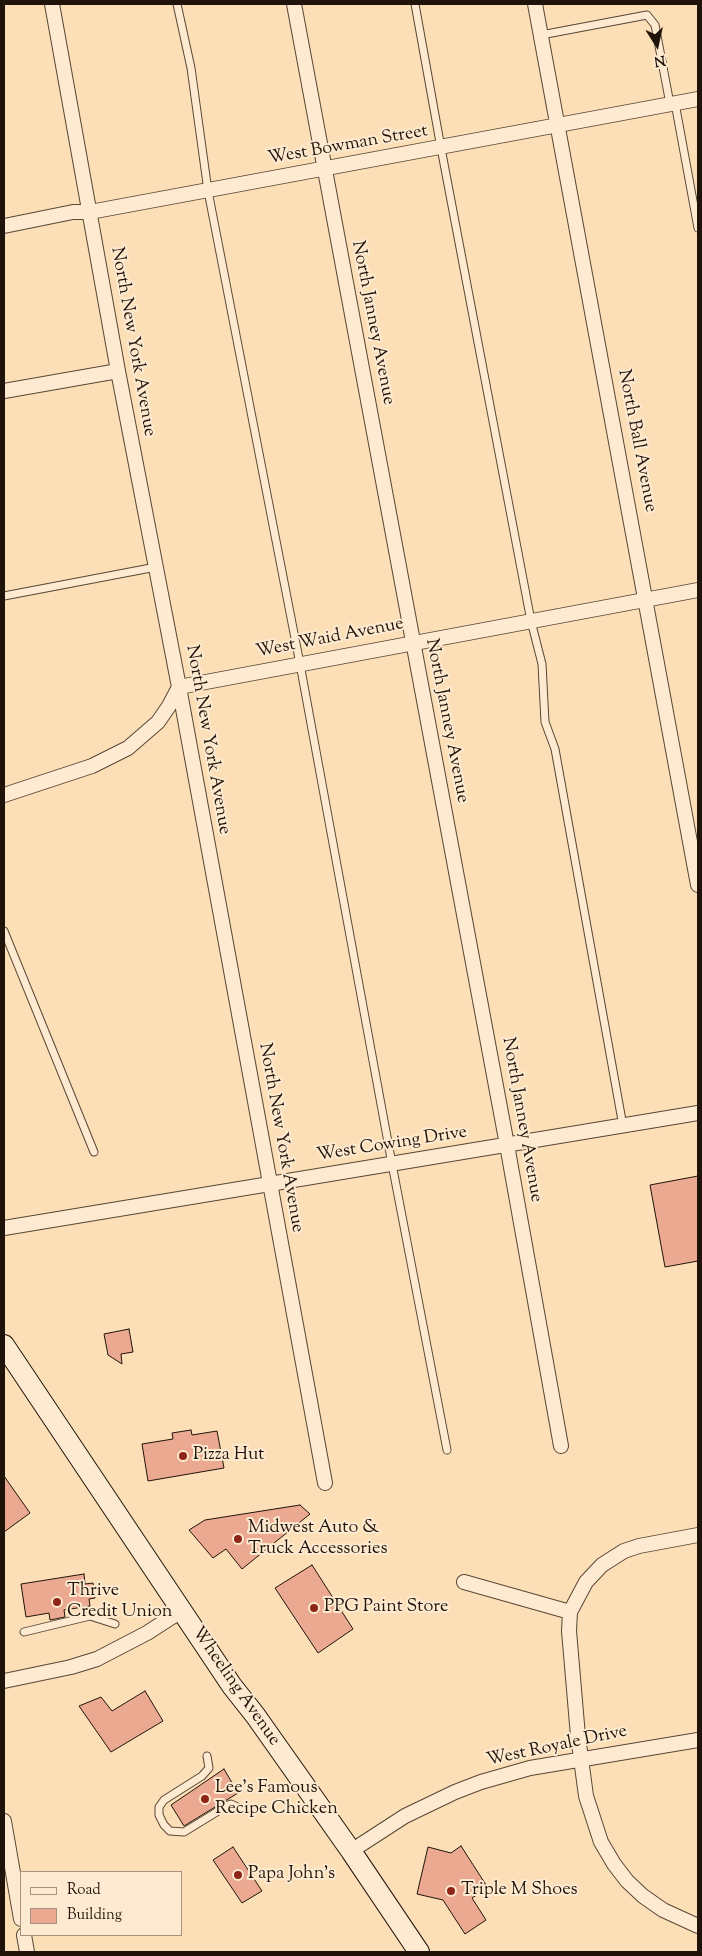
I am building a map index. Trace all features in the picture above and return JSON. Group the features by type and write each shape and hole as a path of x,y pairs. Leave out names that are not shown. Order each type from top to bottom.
{"main road":[{"name":"Wheeling Avenue","path":"4,1345 232,1686 352,1851 419,1952"}],"street":[{"name":"North New York Avenue","path":"52,4 118,371 179,687 325,1483"},
{"name":"North Janney Avenue","path":"294,4 507,1145 561,1446"},
{"name":"North Ball Avenue","path":"536,4 698,885"},
{"name":"West Bowman Street","path":"4,226 73,212 90,212 441,148 698,99"},
{"path":"4,391 118,371"},
{"name":"West Waid Avenue","path":"179,687 698,590"},
{"path":"4,795 92,766 128,748 158,722 179,687"},
{"name":"West Cowing Drive","path":"4,1228 698,1113"},
{"path":"698,1535 639,1546 612,1558 602,1565 586,1582 570,1612 570,1640 586,1796 601,1842 627,1881 650,1901 663,1910 698,1926"},
{"path":"464,1582 570,1612"},
{"path":"4,1682 71,1668 97,1659 147,1633 181,1611"},
{"name":"West Royale Drive","path":"352,1851 405,1816 481,1782 530,1768 581,1758 698,1740"},
{"path":"4,1821 20,1913"},
{"path":"24,1936 27,1952"}],"lane":[{"path":"177,4 191,68 208,190 300,664 447,1450"},
{"path":"415,4 531,621 542,664 545,722 555,749 623,1126"},
{"path":"541,35 647,15 655,25 698,228"},
{"path":"4,596 156,567"},
{"path":"4,931 94,1152"},
{"path":"24,1632 90,1616 115,1624"},
{"path":"207,1756 210,1768 202,1776 164,1800 159,1807 158,1815 164,1825 170,1831 184,1832 230,1804 244,1810"}],"building":[{"path":"698,1176 698,1261 665,1267 650,1185"},
{"path":"129,1329 133,1352 121,1354 122,1364 108,1355 104,1334"},
{"name":"Pizza Hut","path":"191,1430 192,1435 217,1431 224,1468 148,1481 142,1444 173,1439 172,1433"},
{"path":"4,1476 30,1513 4,1532"},
{"name":"Midwest Auto & Truck Accessories","path":"300,1505 310,1514 242,1569 226,1549 213,1558 189,1530 205,1520"},
{"name":"PPG Paint Store","path":"312,1565 353,1629 318,1653 275,1588"},
{"name":"Thrive Credit Union","path":"84,1574 85,1584 93,1583 95,1598 89,1599 90,1606 64,1610 65,1617 50,1620 49,1613 26,1617 21,1584"},
{"path":"145,1691 163,1721 111,1752 79,1706 101,1697 112,1711"},
{"name":"Lee's Famous Recipe Chicken","path":"224,1769 238,1793 184,1826 171,1805"},
{"name":"Triple M Shoes","path":"461,1846 488,1888 472,1898 486,1920 465,1934 443,1900 417,1894 428,1847 451,1853"},
{"name":"Papa John's","path":"233,1847 262,1891 242,1903 213,1860"}],"place":[{"name":"Pizza Hut","path":"183,1456"},
{"name":"Midwest Auto & Truck Accessories","path":"238,1539"},
{"name":"Thrive Credit Union","path":"57,1602"},
{"name":"PPG Paint Store","path":"314,1608"},
{"name":"Lee's Famous Recipe Chicken","path":"205,1799"},
{"name":"Papa John's","path":"238,1875"},
{"name":"Triple M Shoes","path":"451,1891"}]}
